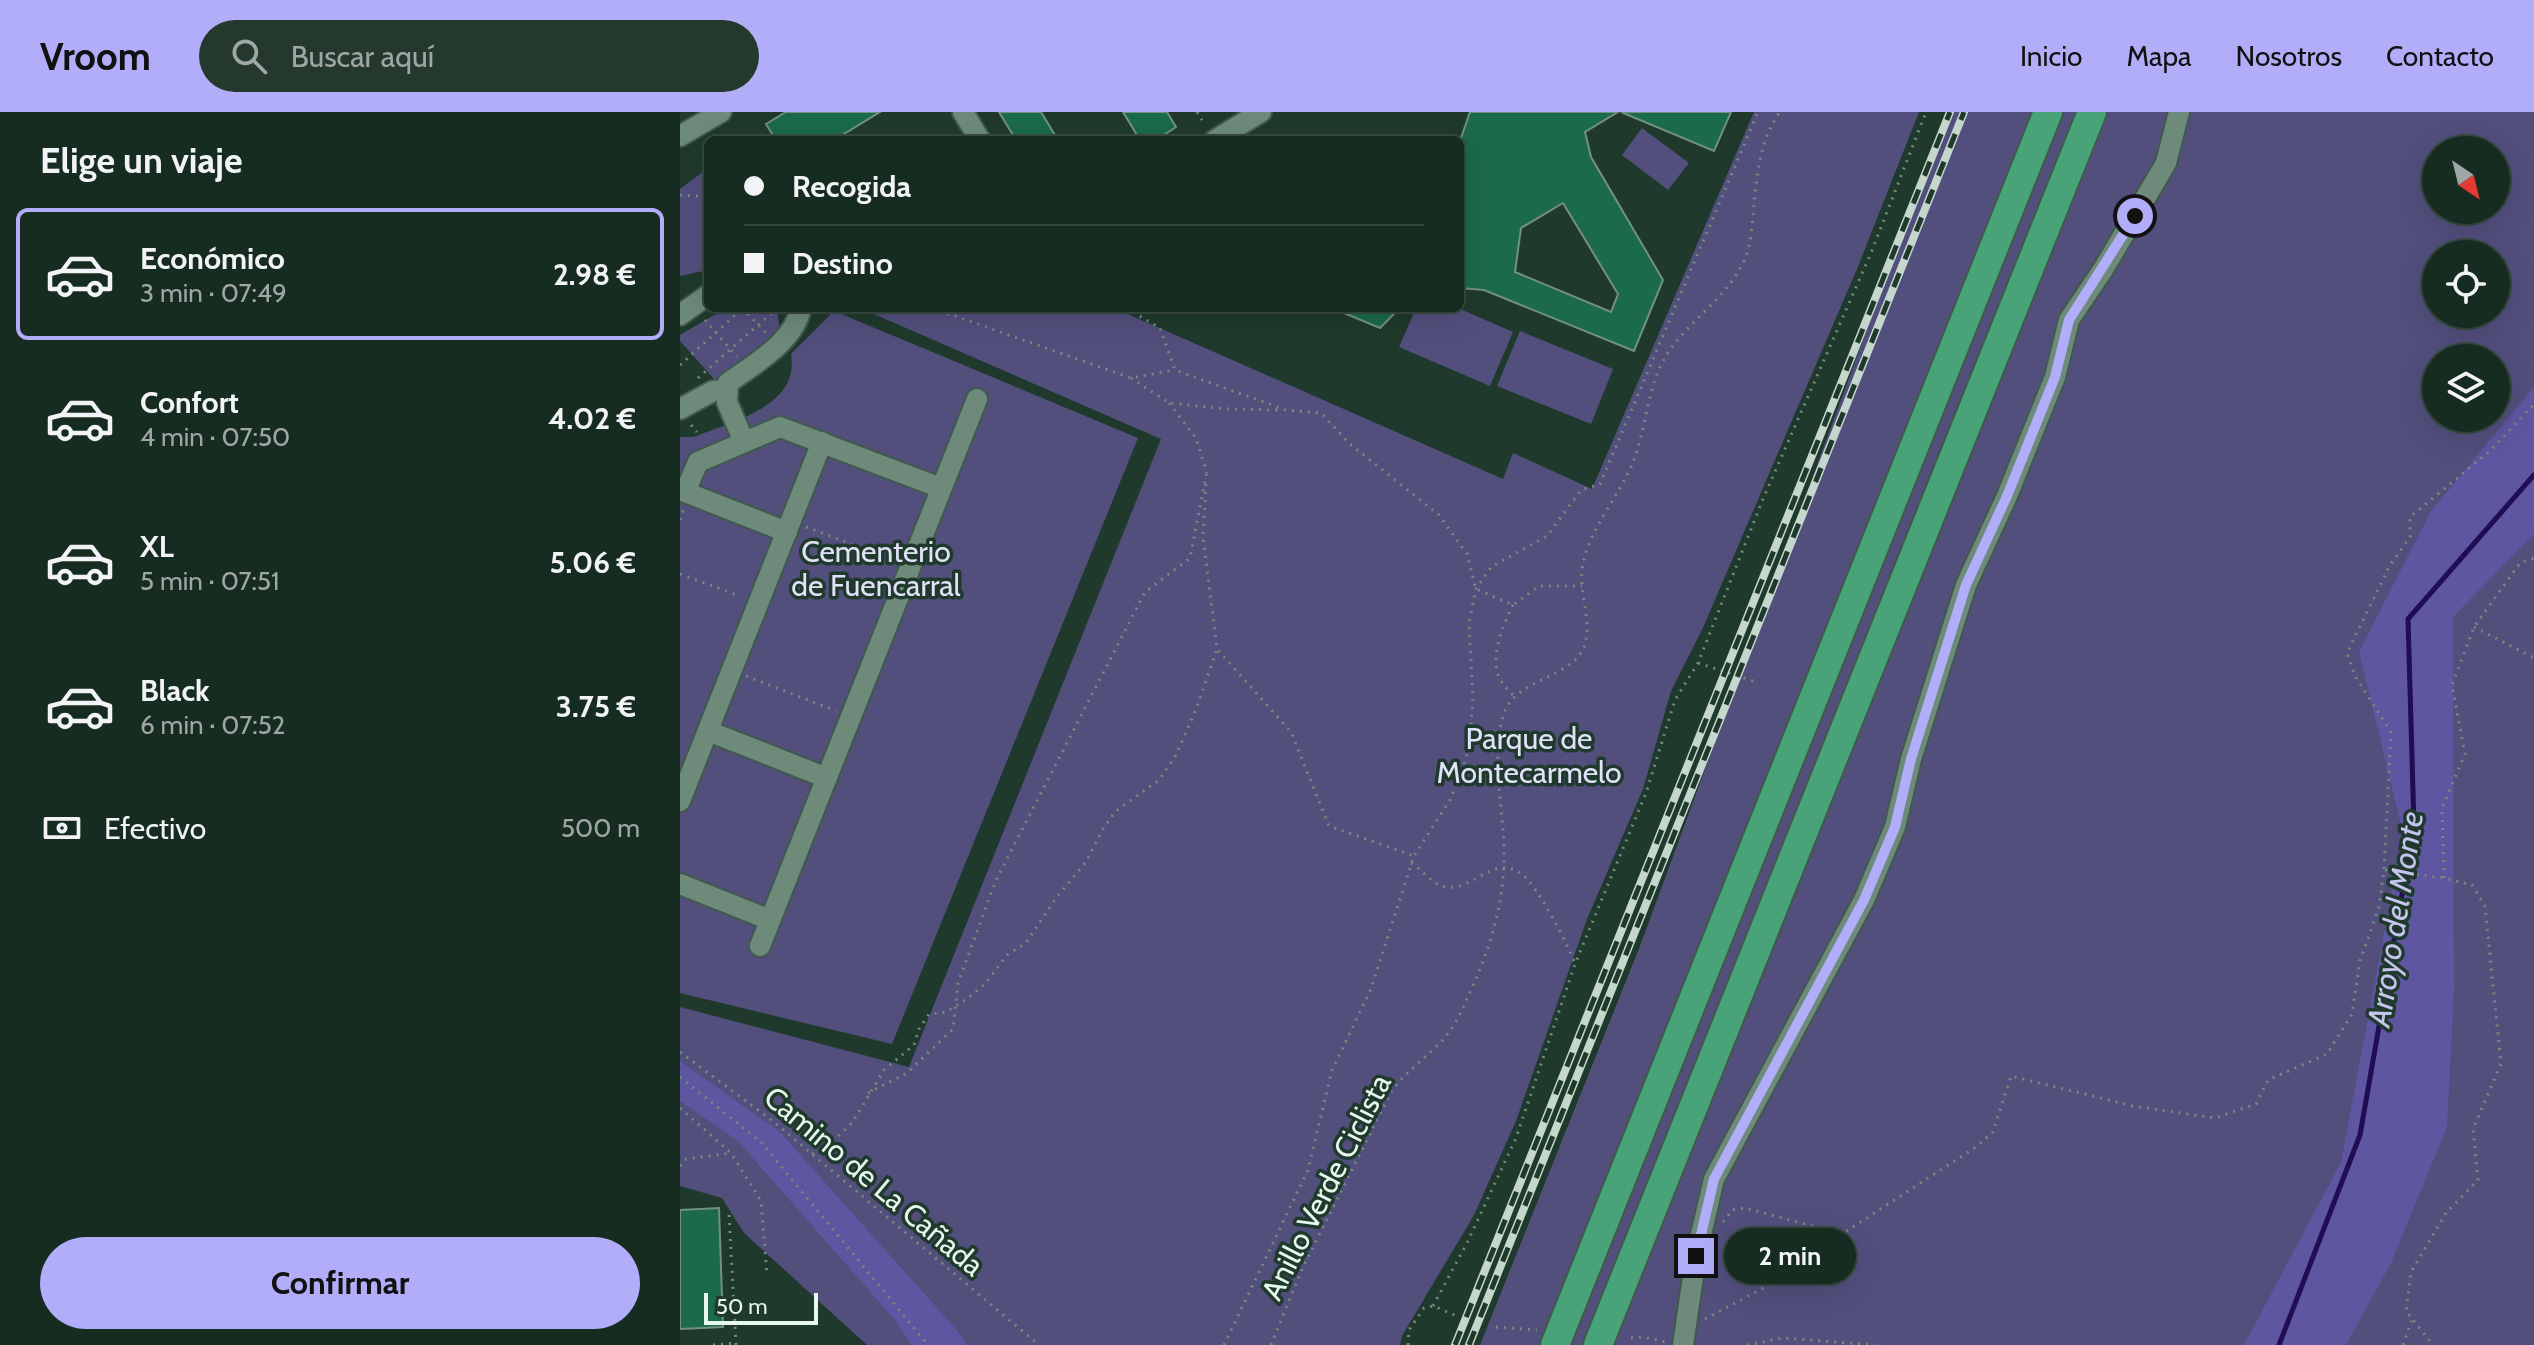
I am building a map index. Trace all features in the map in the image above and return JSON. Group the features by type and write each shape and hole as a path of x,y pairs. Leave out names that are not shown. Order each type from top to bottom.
{"highway":[{"path":"1546,1338 2048,112"},
{"path":"1598,1345 2092,112"}],"street":[{"path":"680,136 721,112"},
{"path":"963,112 978,136"},
{"path":"1222,136 1261,112"},
{"path":"1685,1336 1696,1256 1714,1179 1871,885 1895,827 1911,759 1966,585 2007,496 2055,377 2069,320 2104,268 2166,163 2179,112"},
{"path":"680,299 704,294"},
{"path":"680,315 704,296"},
{"path":"744,442 727,402 728,383 772,351 790,331 799,312"},
{"path":"680,409 713,391 726,390"},
{"path":"760,946 977,399"},
{"path":"789,526 685,492 698,462 780,427 941,488"},
{"path":"680,801 822,442"},
{"path":"708,731 827,778"},
{"path":"680,884 770,920"}],"path":[{"path":"1197,112 1202,120"},
{"path":"1224,1345 1308,1170 1332,1070 1371,989 1411,863 1450,800 1461,774 1469,747 1473,698 1469,623 1476,589 1491,567 1547,536 1581,490 1600,484 1758,112"},
{"path":"1582,586 1539,586 1513,605 1503,626 1496,663 1500,679 1514,697 1567,664 1583,648 1586,629 1582,569 1590,546 1634,461 1661,364 1685,331 1744,263 1764,141 1780,112"},
{"path":"1433,1306 1467,1243 1516,1138 1575,964 1646,793 1675,700 1698,663 1763,499 1871,253 1926,112"},
{"path":"680,195 704,197"},
{"path":"680,365 739,312"},
{"path":"747,312 772,340"},
{"path":"690,385 773,312"},
{"path":"812,1154 834,1140 852,1123 884,1070 914,1045 919,1029 929,1014 946,1012 955,1006 985,984 1007,955 1026,943 1056,898 1086,862 1116,811 1159,780 1175,757 1192,719 1217,649 1203,537 1207,471 1196,438 1169,403 1131,378 943,312"},
{"path":"1133,312 1160,328 1175,370"},
{"path":"703,317 742,362"},
{"path":"1131,378 1175,370 1286,410"},
{"path":"1169,403 1321,413 1350,444 1439,515 1467,554 1476,589"},
{"path":"1685,1336 1824,1256 1842,1234 1976,1147 1993,1132 2011,1076 2133,1106 2215,1118 2256,1104 2268,1080 2327,1054 2352,1014 2360,961 2379,907 2384,870 2391,732 2355,676 2347,653 2390,565 2410,537 2410,517 2490,451 2534,404"},
{"path":"868,1093 907,1073 953,1029 958,983 996,880 1145,592 1190,558 1207,471"},
{"path":"789,526 910,567"},
{"path":"2444,878 2442,808 2465,754 2452,685 2474,627 2520,563 2534,558"},
{"path":"680,574 737,595"},
{"path":"1476,589 1513,605"},
{"path":"2474,627 2534,658"},
{"path":"1217,649 1291,732 1329,826 1414,856"},
{"path":"1698,663 1756,682"},
{"path":"732,670 851,716"},
{"name":"Anillo Verde Ciclista","path":"1271,1345 1303,1267 1391,1092 1400,1078 1449,1033 1462,1011 1494,932 1501,909 1504,868 1499,749 1504,713 1514,697"},
{"path":"1411,863 1434,883 1447,887 1463,884 1490,871 1515,869 1529,881 1566,940 1575,964"},
{"path":"2384,870 2472,885 2485,906 2501,1064 2473,1129 2478,1180 2446,1213 2411,1272 2406,1311 2433,1345"},
{"name":"Camino de La Cañada","path":"680,1052 812,1154 1039,1345"},
{"path":"680,1077 761,1142 928,1345"},
{"path":"680,1108 731,1153 761,1201 767,1276"},
{"path":"680,1160 731,1153"},
{"path":"680,1166 686,1159"},
{"path":"1719,1227 1732,1210 1745,1208 1842,1234"},
{"path":"713,1345 736,1344 729,1215"},
{"path":"1408,1345 1409,1330 1424,1308 1433,1306 1457,1316"},
{"path":"2403,1345 2412,1319"},
{"path":"1496,1327 1546,1338"},
{"path":"1631,1338 1657,1339 1672,1345"},
{"path":"1747,1345 1783,1338 1875,1345"}],"green space":[{"name":"Parque de Montecarmelo","path":"1754,112 1919,112 1857,269 1702,630 1671,691 1643,789 1587,919 1516,1121 1474,1215 1402,1336 1400,1345 867,1345 744,1233 722,1198 680,1186 680,1007 909,1067 1161,439 869,312 1123,312 1503,479 1513,453 1592,489"},
{"path":"1947,112 2534,112 2534,1345 1480,1345 1640,946"},
{"path":"1642,128 1689,163 1668,190 1622,155"},
{"path":"704,171 704,271 680,276 680,189"},
{"path":"1464,311 1513,332 1490,386 1399,347 1414,312"},
{"path":"723,312 776,312 779,326 758,349 716,381 680,341 680,335"},
{"name":"Cementerio de Fuencarral","path":"836,312 1138,438 892,1044 680,993 680,437 694,437 744,418 774,399 785,387 791,372 791,354"},
{"path":"1520,331 1613,369 1591,424 1497,386"}],"shaded area":[{"path":"2534,387 2534,534 2453,617 2454,992 2447,1127 2391,1263 2346,1345 2244,1345 2341,1162 2403,833 2359,652 2431,511 2497,432 2510,432 2510,416"},
{"path":"680,1061 780,1132 967,1345 912,1345 894,1319 738,1141 680,1101"}],"building":[{"path":"786,112 880,112 841,136 774,136 766,124"},
{"path":"999,112 1041,112 1056,136 1014,136"},
{"path":"1123,112 1167,112 1176,127 1162,136 1138,136"},
{"path":"1470,112 1618,112 1585,132 1591,157 1663,280 1634,351 1484,290 1464,288 1462,136","holes":["1563,203 1618,294 1611,312 1515,272 1521,228"]},
{"path":"1621,112 1731,112 1714,151"},
{"path":"1342,312 1396,312 1380,328"},
{"path":"719,1208 723,1327 680,1329 680,1210"}],"waterway":[{"name":"Arroyo del Monte","path":"2279,1345 2360,1135 2414,826 2408,619 2534,475"}],"railway":[{"path":"1455,1345 1950,112"},
{"path":"1469,1345 1964,112"}],"route":[{"path":"1696,1256 1714,1179 1864,900 1895,827 1911,759 1966,585 2007,496 2055,377 2069,320 2135,216"}]}
